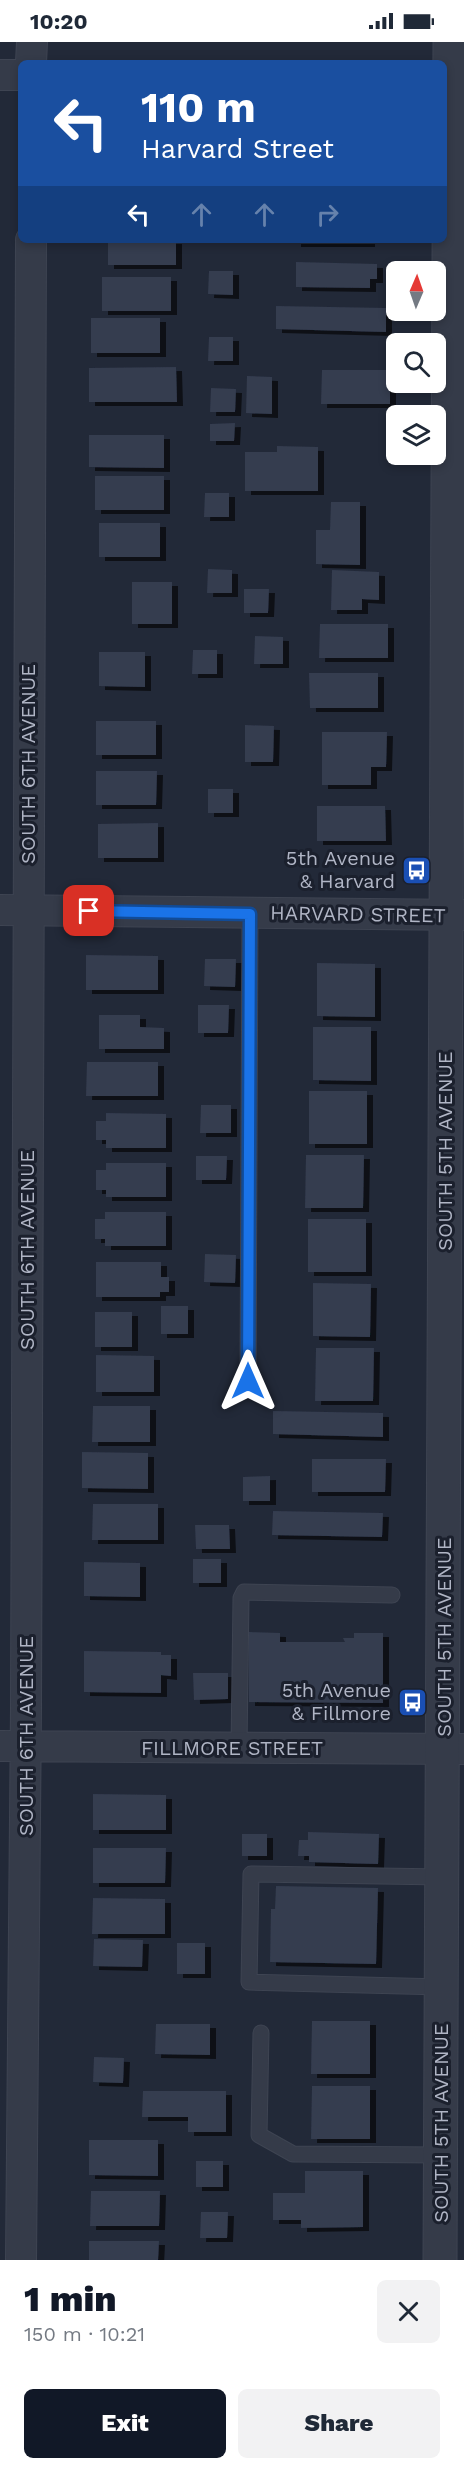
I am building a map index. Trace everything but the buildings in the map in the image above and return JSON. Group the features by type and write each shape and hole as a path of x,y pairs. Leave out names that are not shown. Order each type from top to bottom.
{"street":[{"path":"32,42 32,60"},
{"name":"SOUTH 5TH AVENUE","path":"440,2260 443,1877 454,1750 455,915 453,79 450,42"},
{"path":"0,75 18,75"},
{"name":"SOUTH 6TH AVENUE","path":"21,2260 13,1746 14,910 31,243"},
{"name":"HARVARD STREET","path":"14,910 455,915"},
{"name":"FILLMORE STREET","path":"13,1746 454,1750"}],"lane":[{"path":"248,1381 250,914"},
{"path":"239,1748 241,1598 244,1592 392,1594"},
{"path":"442,1987 249,1982 251,1874 443,1877"},
{"path":"261,2033 259,2135 292,2154 441,2155"}],"place":[{"name":"5th Avenue & Harvard","path":"416,870"},
{"name":"5th Avenue & Fillmore","path":"412,1702"}],"route":[{"path":"89,911 250,914 248,1381"}]}
